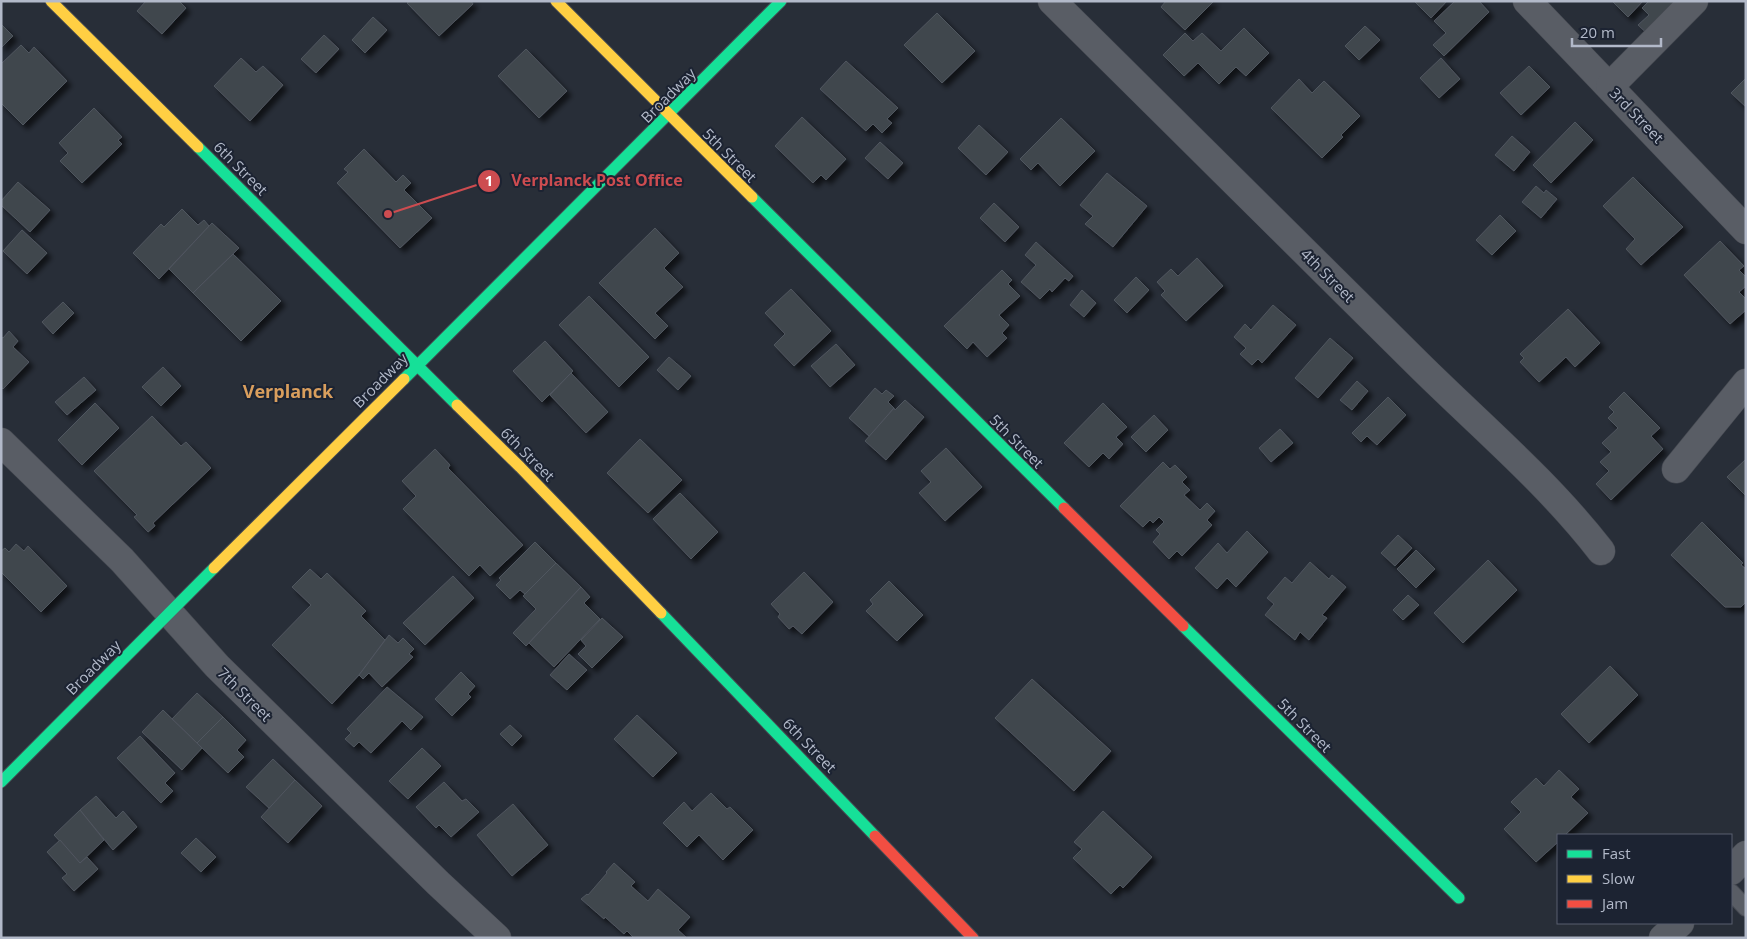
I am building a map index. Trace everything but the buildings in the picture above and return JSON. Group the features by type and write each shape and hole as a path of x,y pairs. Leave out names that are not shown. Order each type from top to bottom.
{"street":[{"name":"6th Street","path":"51,1 615,564 973,938"},
{"name":"5th Street","path":"556,1 1037,482 1460,898"},
{"name":"Broadway","path":"1,782 781,1"},
{"name":"4th Street","path":"1052,1 1436,383 1537,479 1577,520 1601,551"},
{"name":"3rd Street","path":"1527,1 1746,230"},
{"path":"1610,86 1694,1"},
{"path":"1676,469 1746,383"},
{"name":"7th Street","path":"1,442 122,560 217,666 438,883 497,938"},
{"path":"1732,870 1746,855"},
{"path":"1663,938 1679,924"}],"lane":[{"path":"1732,893 1746,908"}],"traffic: fast":[{"path":"404,379 781,1"},
{"path":"198,147 457,405"},
{"path":"752,197 1064,508"},
{"path":"1,782 214,568"},
{"path":"661,613 875,836"},
{"path":"1183,626 1459,898"}],"traffic: slow":[{"path":"51,1 198,147"},
{"path":"556,1 752,197"},
{"path":"214,568 404,379"},
{"path":"457,405 520,467 661,613"}],"traffic: jam":[{"path":"1064,508 1183,626"},
{"path":"875,836 973,938"}],"place":[{"name":"Verplanck Post Office","path":"388,214"}],"district":[{"name":"Verplanck","path":"288,391"}]}
